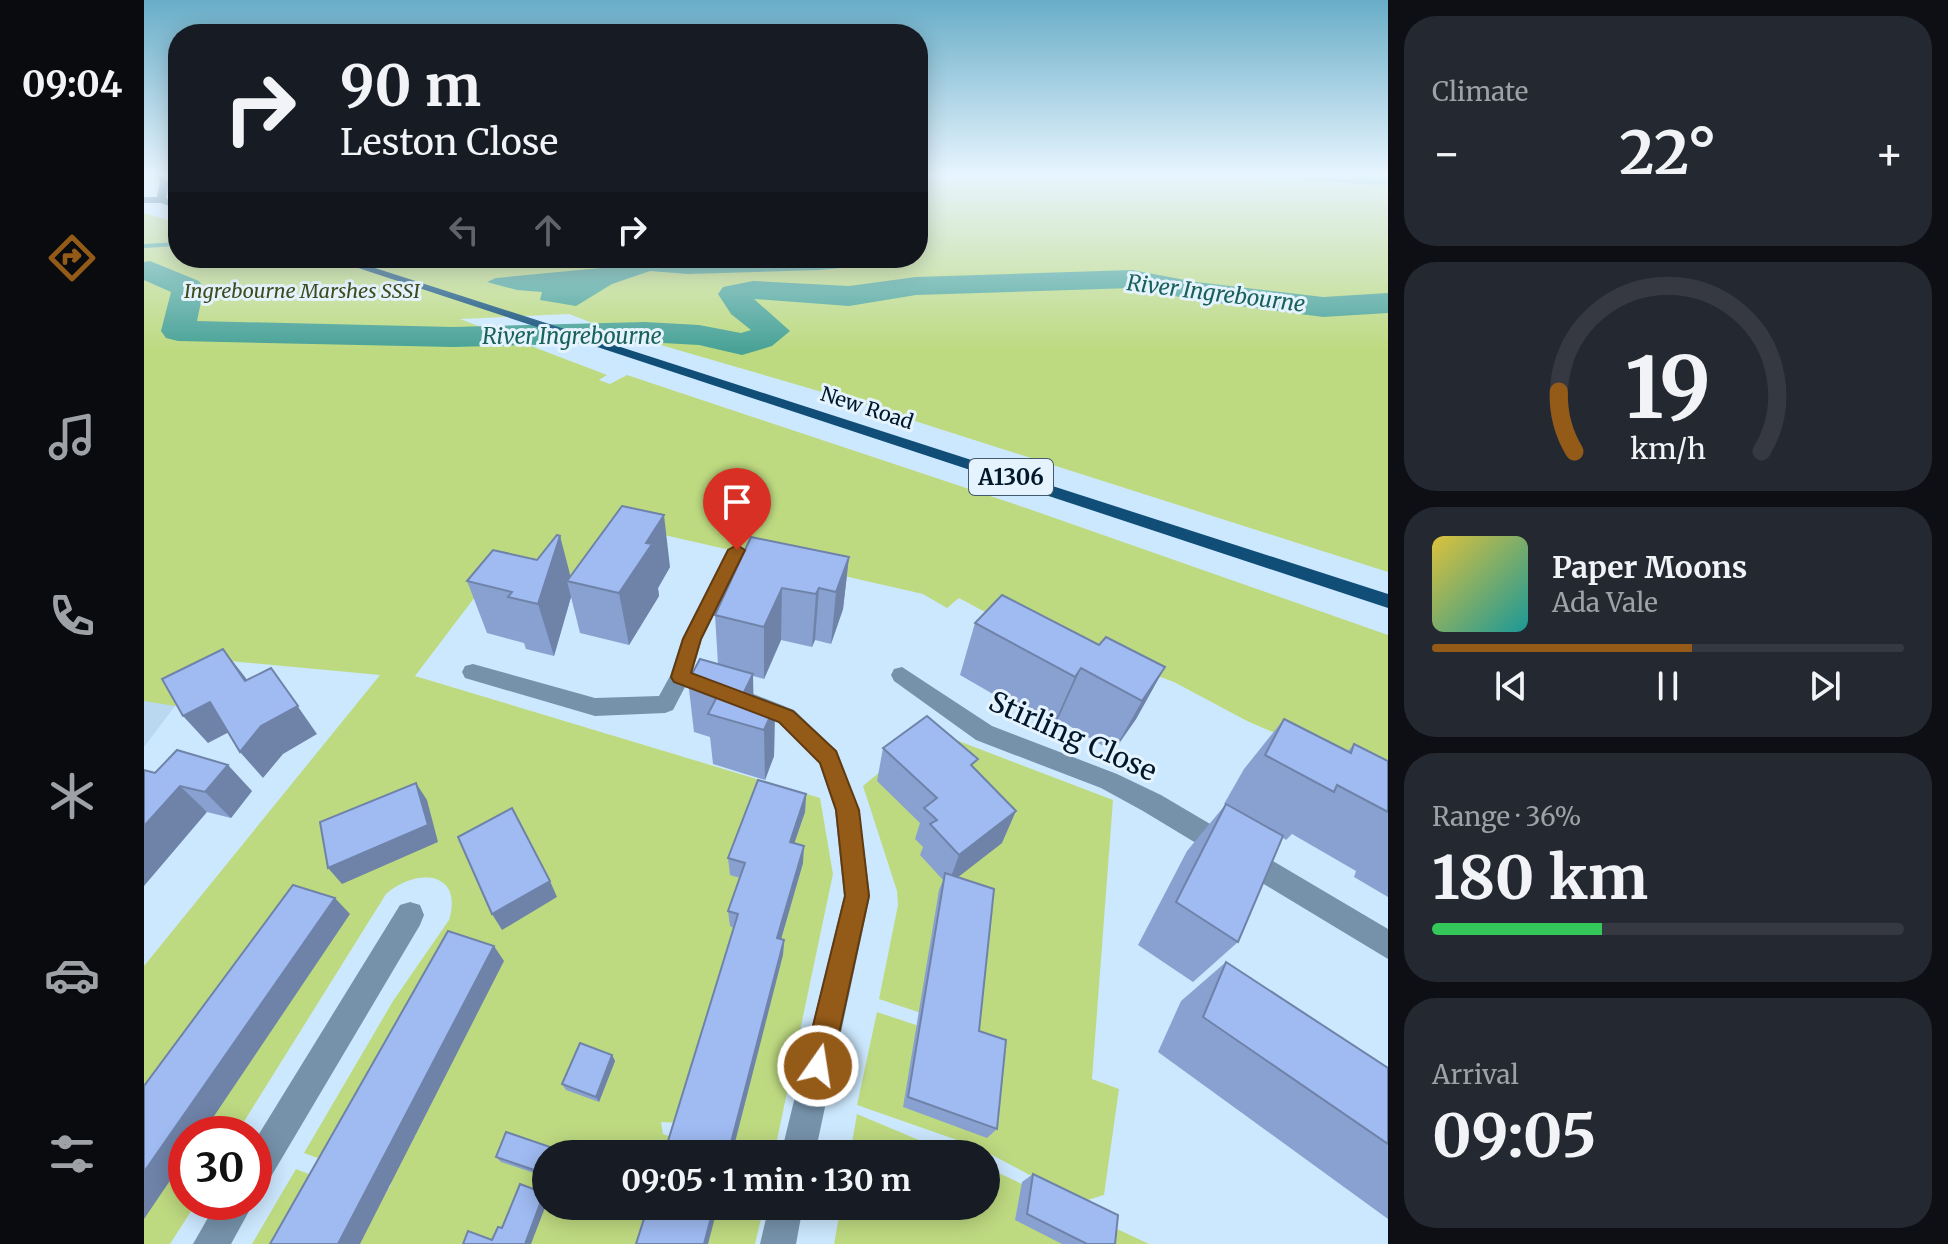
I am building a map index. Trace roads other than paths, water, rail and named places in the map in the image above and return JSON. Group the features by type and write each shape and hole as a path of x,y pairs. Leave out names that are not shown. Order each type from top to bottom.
{"main road":[{"name":"New Road","path":"364,268 1388,601"}],"street":[{"path":"692,682 692,639 737,550"},
{"path":"473,672 595,707 665,704 692,682"},
{"name":"Stirling Close","path":"902,675 984,733 1109,781 1152,803 1388,945"},
{"path":"692,682 786,716 829,758 847,810 857,896 801,1140"},
{"path":"272,1143 410,915"},
{"path":"211,1244 226,1220"},
{"path":"778,1244 783,1220"}],"waterway":[{"path":"144,246 168,245"},
{"name":"River Ingrebourne","path":"144,271 150,270 188,288 178,331 453,337 645,332 699,335 742,344 773,331 743,307 734,294 753,290 849,296 916,286 1132,279 1196,291 1323,307 1388,303"}],"park label":[{"name":"Ingrebourne Marshes SSSI","path":"302,291"}]}
